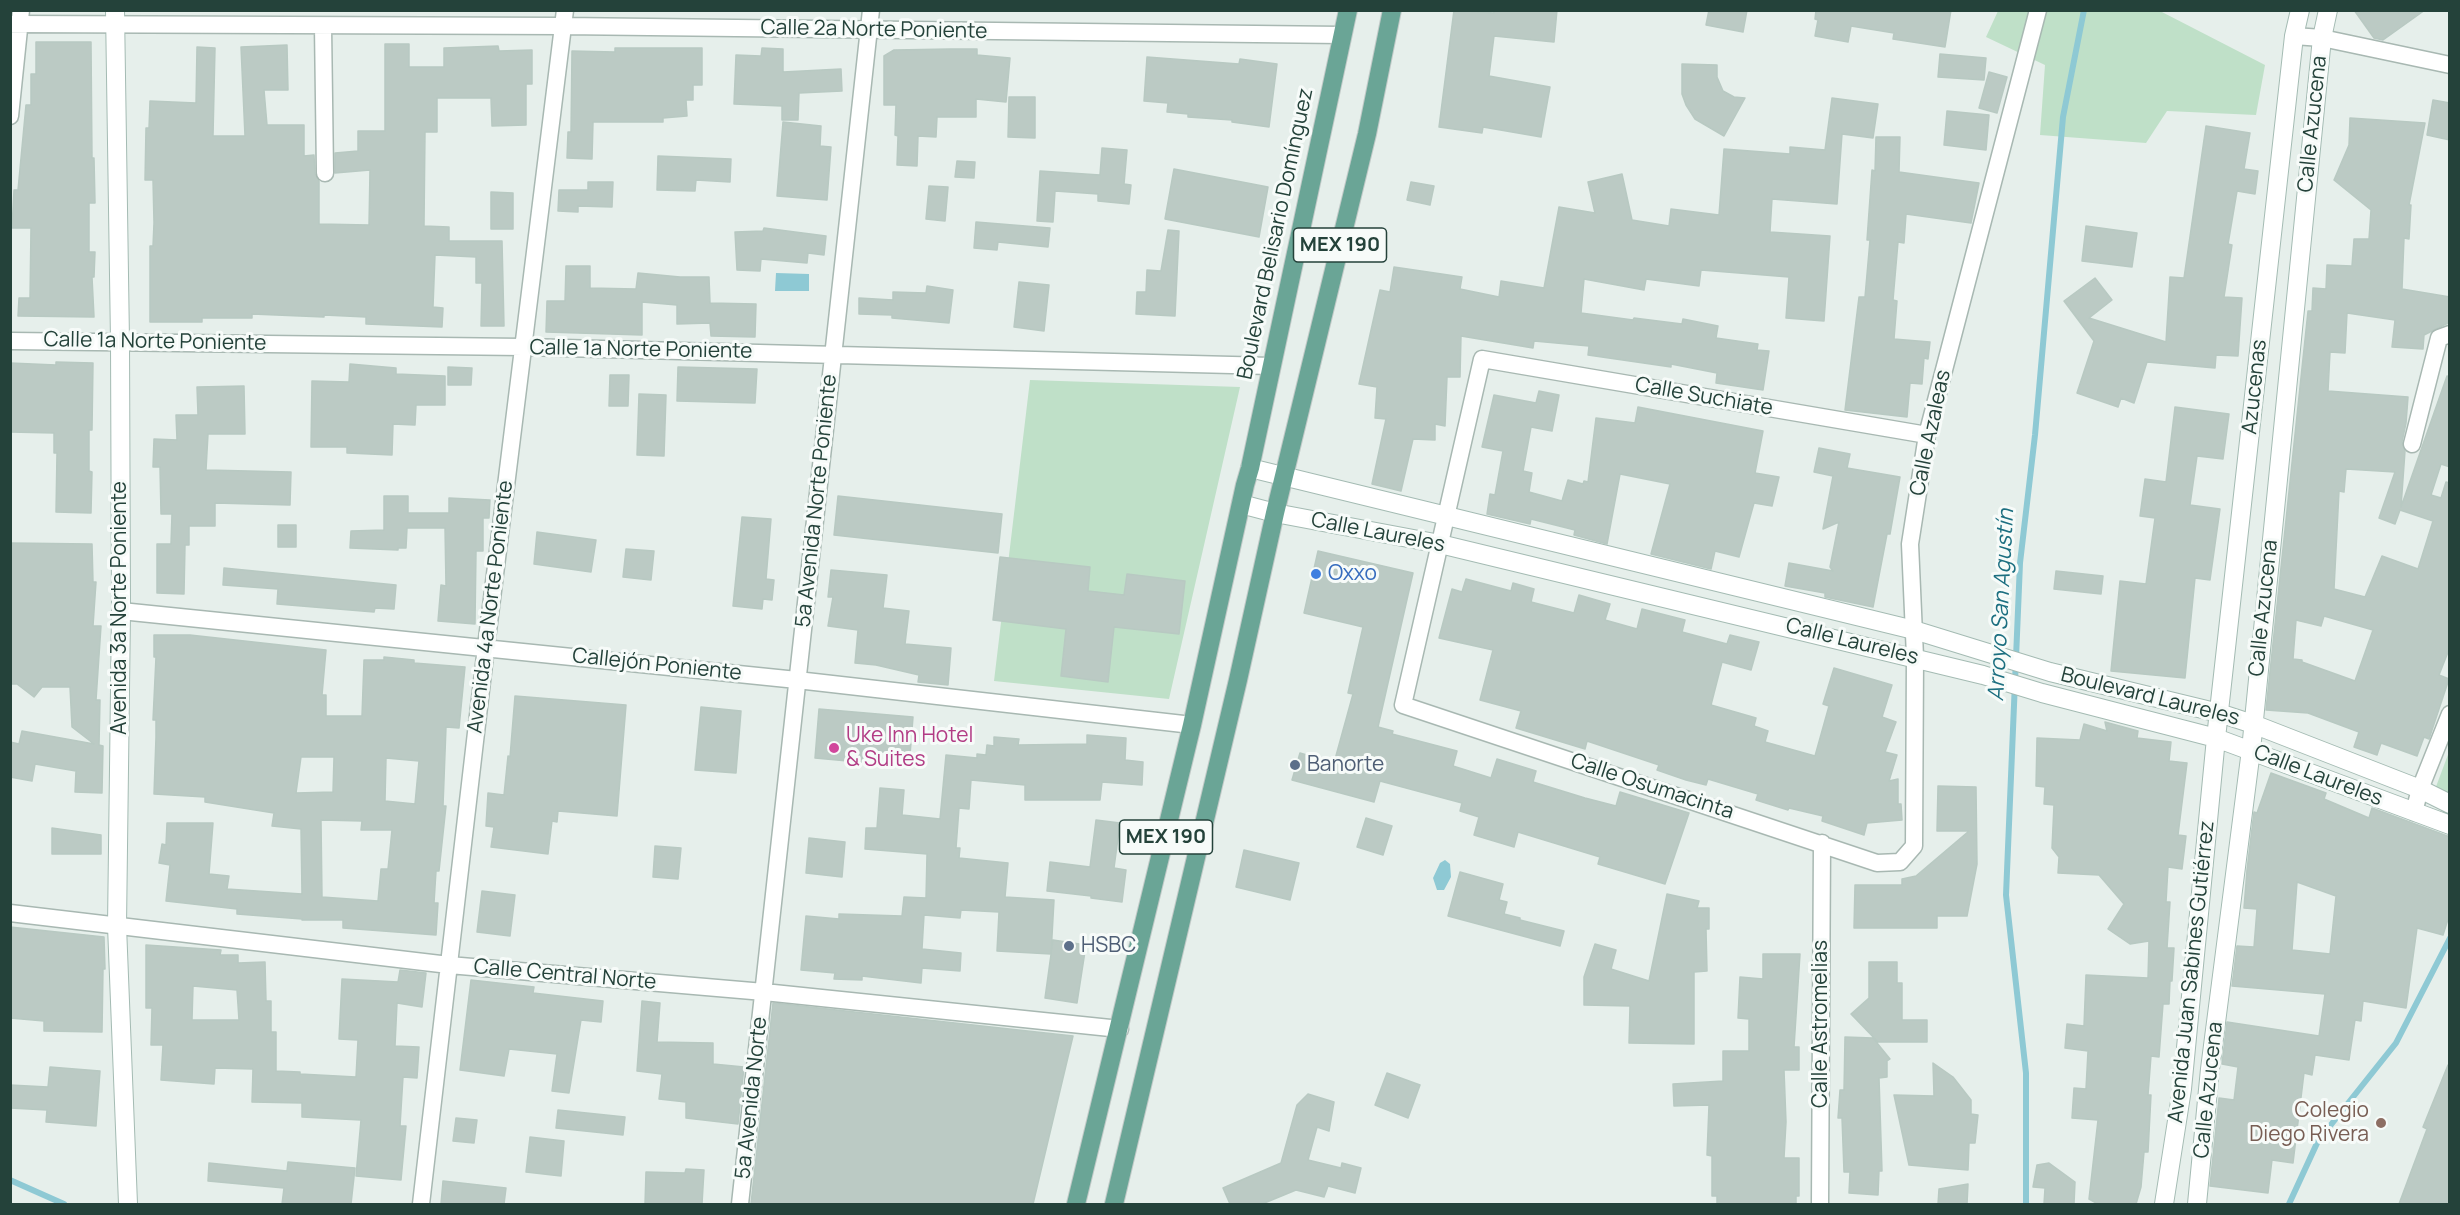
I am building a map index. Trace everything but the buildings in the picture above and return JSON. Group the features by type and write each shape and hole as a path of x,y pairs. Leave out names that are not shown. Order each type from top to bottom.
{"main road":[{"name":"Boulevard Belisario Domínguez","path":"1250,468 1348,10"},
{"name":"MEX 190","path":"1114,1204 1366,134 1392,10"},
{"name":"MEX 190","path":"1076,1204 1192,725 1250,468"}],"street":[{"name":"5a Avenida Norte Poniente","path":"764,992 796,680 871,10"},
{"name":"Calle Azaleas","path":"1900,862 1914,846 1915,657 1910,544 1927,435 2038,10"},
{"name":"Calle Azucena","path":"2294,36 2300,10"},
{"name":"Calle Azucena","path":"2197,1199 2210,1069 2251,750 2322,38 2328,10"},
{"name":"Calle 2a Norte Poniente","path":"17,19 115,18 323,26 564,18 869,30 1342,35"},
{"name":"Avenida 3a Norte Poniente","path":"115,18 121,611 117,926 128,1204"},
{"name":"Avenida 4a Norte Poniente","path":"421,1204 486,647 564,18"},
{"path":"10,116 17,19"},
{"path":"323,26 325,173"},
{"path":"2294,36 2322,38 2450,65"},
{"name":"Azucenas","path":"2216,738 2294,36"},
{"path":"2412,444 2439,338 2450,334"},
{"name":"Calle 1a Norte Poniente","path":"10,341 523,347 1271,366"},
{"name":"Calle Suchiate","path":"1448,517 1482,359 1927,435"},
{"name":"Calle Laureles","path":"1250,468 1914,630 2050,672"},
{"name":"Calle Laureles","path":"1241,504 1275,513 1440,544 1983,675 2042,693 2216,738 2450,825"},
{"path":"1440,544 1448,517"},
{"name":"Calle Osumacinta","path":"1440,544 1404,705 1877,863 1900,862"},
{"name":"Callejón Poniente","path":"121,611 486,647 1192,725"},
{"name":"Boulevard Laureles","path":"2050,672 2219,713 2253,724 2420,789 2450,804"},
{"path":"2414,812 2420,789 2450,714"},
{"name":"Avenida Juan Sabines Gutiérrez","path":"2165,1199 2182,1089 2216,738"},
{"name":"Calle Astromelias","path":"1820,1204 1822,843"},
{"name":"Calle Central Norte","path":"10,913 449,965 764,992 1120,1029"},
{"name":"5a Avenida Norte","path":"740,1204 764,992"},
{"path":"2165,1199 2197,1199"}],"green space":[{"path":"1998,11 2160,11 2265,65 2256,115 2167,111 2146,143 2040,135 2045,65 1986,37"},
{"path":"1030,380 1240,387 1169,699 994,681"},
{"path":"2449,752 2449,797 2434,792"}],"water":[{"path":"776,273 809,274 809,291 775,291"},
{"path":"1445,860 1450,864 1451,877 1444,890 1437,890 1433,878 1440,863"}],"waterway":[{"name":"Arroyo San Agustín","path":"2026,1204 2026,1073 2006,895 2020,563 2035,435 2063,117 2084,10"},
{"path":"2289,1204 2318,1141 2396,1043 2450,938"},
{"path":"10,1180 64,1204"}],"place":[{"name":"Oxxo","path":"1316,574"},
{"name":"Uke Inn Hotel & Suites","path":"834,748"},
{"name":"Banorte","path":"1295,765"},
{"name":"HSBC","path":"1069,946"},
{"name":"Colegio Diego Rivera","path":"2381,1123"}]}
